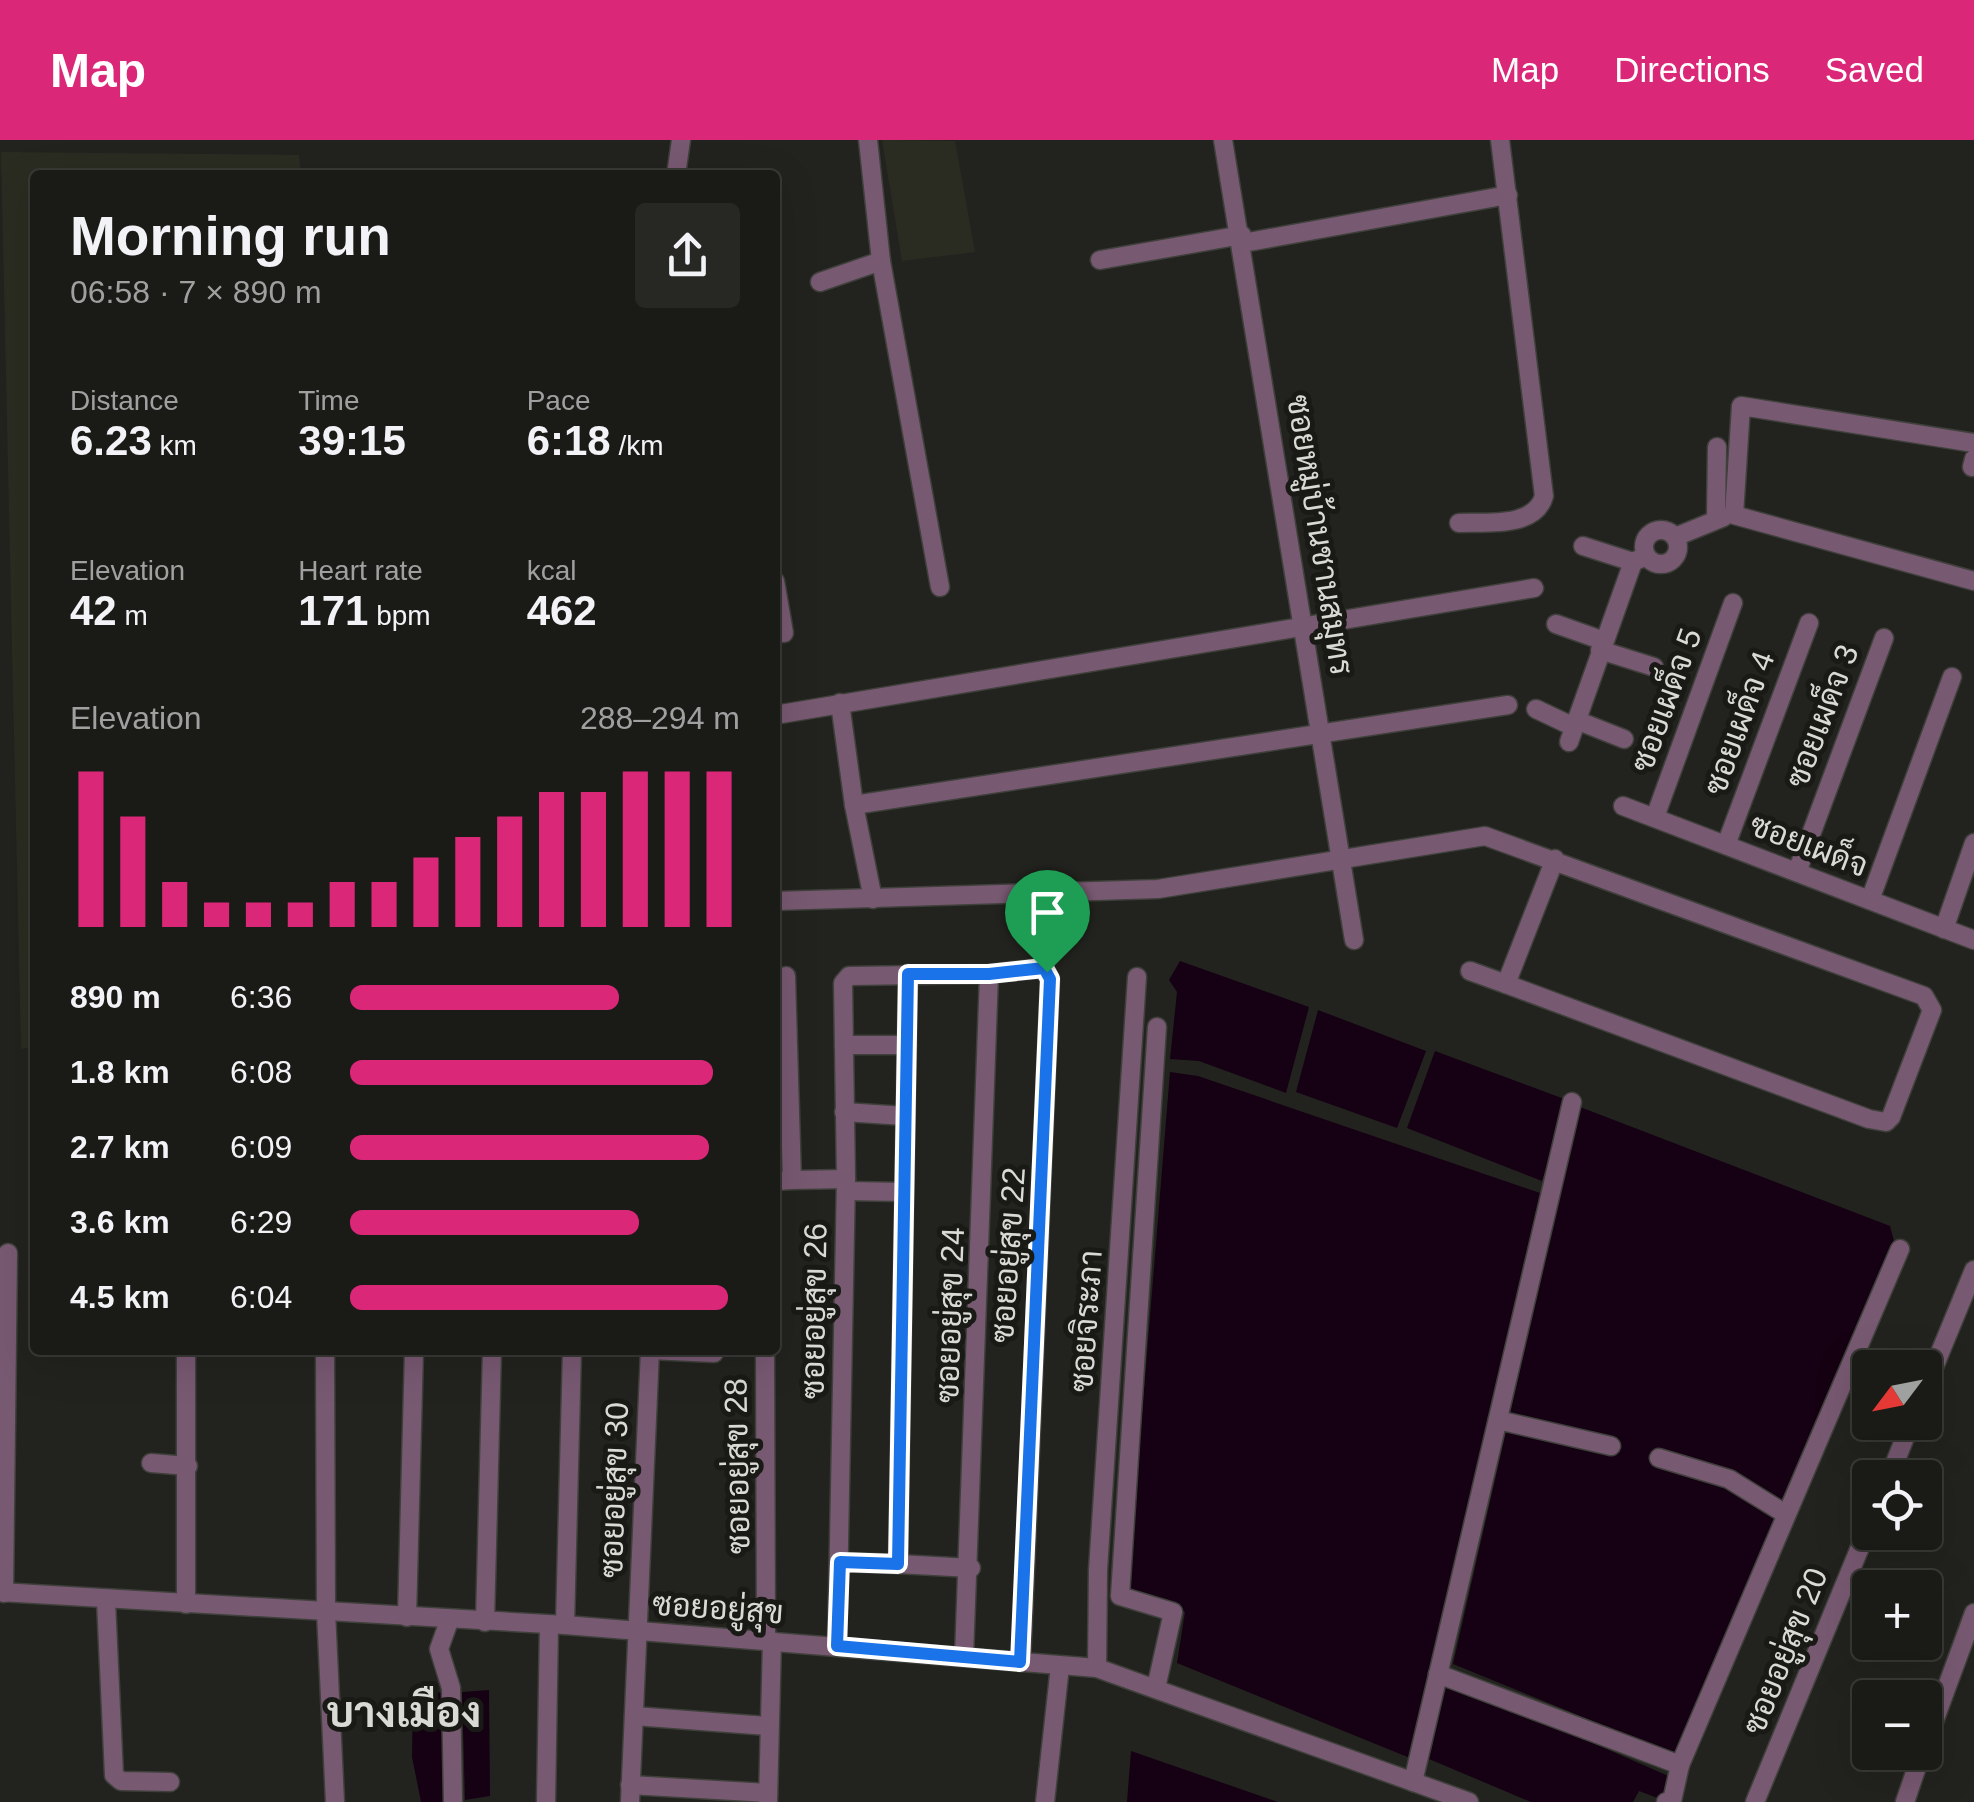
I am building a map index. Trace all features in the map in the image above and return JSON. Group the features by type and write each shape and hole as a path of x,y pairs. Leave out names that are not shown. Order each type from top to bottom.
{"street":[{"path":"868,140 881,261 940,587"},
{"name":"ซอยหมู่บ้านชานสมุทร","path":"1224,140 1354,940"},
{"path":"1459,523 1529,517 1540,509 1544,496 1500,140"},
{"path":"1100,260 1508,195"},
{"path":"820,282 881,261"},
{"path":"1725,517 1741,406 1974,442"},
{"path":"1717,448 1725,517"},
{"path":"1583,546 1667,564 1678,552 1675,537 1725,517 1974,582"},
{"path":"1573,729 1602,645 1639,559"},
{"path":"780,714 1534,588"},
{"name":"ซอยเผด็จ 5","path":"1655,818 1733,603"},
{"path":"780,609 784,632"},
{"name":"ซอยเผด็จ 4","path":"1726,845 1808,623"},
{"path":"1556,624 1654,667"},
{"name":"ซอยเผด็จ 3","path":"1797,872 1884,638"},
{"path":"1870,900 1952,676"},
{"path":"840,703 854,806 873,899"},
{"path":"854,806 1508,705"},
{"path":"1536,709 1573,729 1624,739"},
{"name":"ซอยเผด็จ","path":"1623,806 1974,940"},
{"path":"780,901 1158,889 1484,836 1924,996 1932,1010 1899,1102 1886,1122 1868,1119 1470,971"},
{"path":"1944,928 1974,843"},
{"path":"1506,984 1556,859"},
{"name":"ซอยอยู่สุข 22","path":"989,974 1044,968 1050,979 1020,1662"},
{"path":"898,1564 908,974 989,974"},
{"name":"ซอยอยู่สุข 26","path":"837,1646 846,978 908,974"},
{"name":"ซอยอยู่สุข 24","path":"964,1657 971,1568 989,974"},
{"path":"786,976 783,1180 904,1192"},
{"name":"ซอยจิระภา","path":"1097,1668 1098,1570 1138,977"},
{"path":"1156,1688 1173,1612 1120,1596 1157,1028"},
{"path":"844,1045 906,1045"},
{"path":"1413,1782 1572,1102"},
{"path":"844,1112 905,1116"},
{"path":"1666,1802 1672,1801 1680,1765 1784,1513 1900,1249"},
{"path":"2,1593 8,1253"},
{"path":"1941,1350 1974,1270"},
{"path":"186,1355 186,1604"},
{"path":"325,1355 326,1612 335,1802"},
{"path":"407,1616 414,1355"},
{"path":"485,1622 492,1355"},
{"path":"546,1802 572,1355"},
{"name":"ซอยอยู่สุข 30","path":"630,1794 650,1355"},
{"name":"ซอยอยู่สุข 28","path":"764,1355 768,1798"},
{"path":"1498,1420 1611,1446"},
{"path":"1660,1458 1729,1479 1784,1513"},
{"path":"151,1463 188,1466"},
{"name":"ซอยอยู่สุข 20","path":"1756,1802 1859,1550"},
{"path":"840,1562 971,1568"},
{"name":"ซอยอยู่สุข","path":"2,1593 557,1626 1097,1668 1469,1802"},
{"path":"106,1601 114,1775 122,1781 170,1782"},
{"path":"1942,1700 1974,1613"},
{"path":"449,1621 439,1649 451,1688 453,1802"},
{"path":"1045,1802 1060,1666"},
{"path":"1438,1674 1680,1765"},
{"path":"634,1716 768,1726"},
{"path":"1906,1802 1917,1770"},
{"path":"630,1794 768,1798"}],"shaded area":[{"path":"882,140 955,141 975,252 902,261"},
{"path":"1,152 299,155 300,170 30,170 30,1047 21,1049"},
{"path":"1180,961 1309,1007 1286,1093 1199,1061 1170,1059 1177,992 1169,980"},
{"path":"1318,1010 1426,1051 1397,1128 1296,1092"},
{"path":"1435,1051 1567,1100 1542,1181 1407,1128"},
{"path":"1170,1072 1198,1076 1540,1193 1410,1758 1177,1663 1185,1612 1127,1598"},
{"path":"1580,1107 1890,1226 1895,1245 1683,1758 1453,1664"},
{"path":"1455,1683 1673,1778 1663,1800 1639,1791 1633,1802 1531,1802 1429,1759 1446,1685"},
{"path":"489,1690 490,1796 465,1800 462,1692"},
{"path":"443,1692 444,1802 421,1802 412,1757 413,1695"},
{"path":"1131,1751 1278,1802 1127,1802"}],"district":[{"name":"บางเมือง","path":"404,1712"}],"route":[{"path":"1044,968 1047,972 1050,979 1044,1185 1032,1356 1020,1662 837,1646 840,1562 898,1564 908,974 989,974 1044,968"}]}
